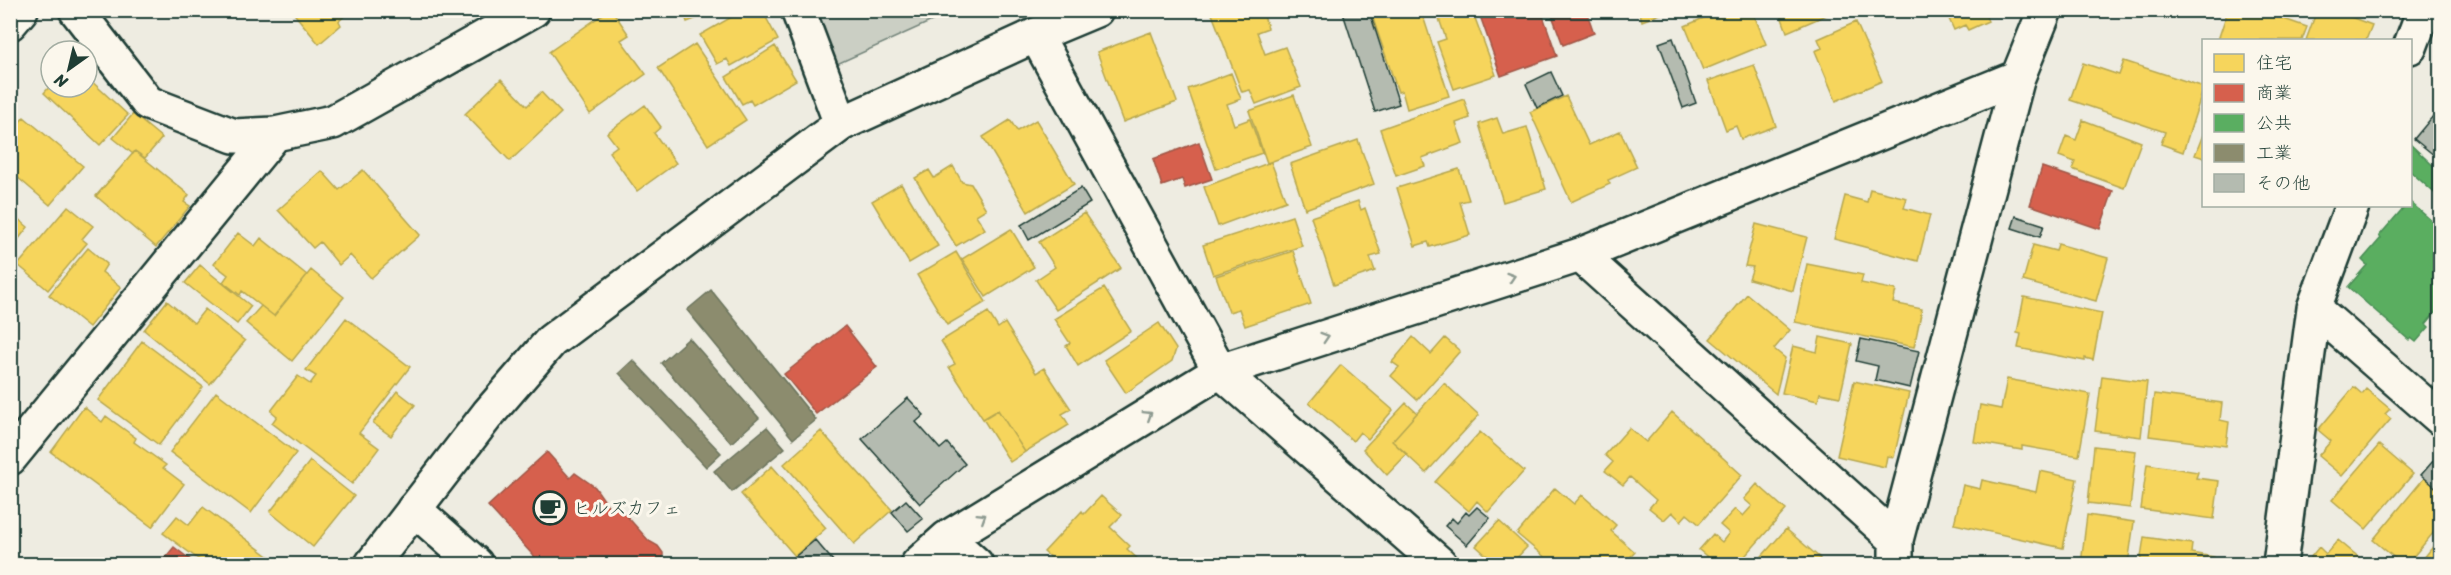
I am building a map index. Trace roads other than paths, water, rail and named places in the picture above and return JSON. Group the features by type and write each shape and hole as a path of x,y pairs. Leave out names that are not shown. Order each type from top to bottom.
{"street":[{"path":"10,23 21,10"},
{"path":"75,10 148,103 234,136 275,134 333,122 533,10"},
{"path":"798,10 841,124"},
{"path":"372,564 488,414 551,342 841,124 1096,10"},
{"path":"1580,255 1896,552 2018,77 2045,10"},
{"path":"2412,42 2424,10"},
{"path":"1036,35 1220,371 1440,564"},
{"path":"918,564 947,538 1220,371 1580,255 2018,77"},
{"path":"10,458 275,134"},
{"path":"2280,564 2314,308 2352,207"},
{"path":"2314,308 2440,418"},
{"path":"414,509 476,564"},
{"path":"947,538 976,564"}],"place":[{"name":"ヒルズカフェ","path":"550,508"}]}
